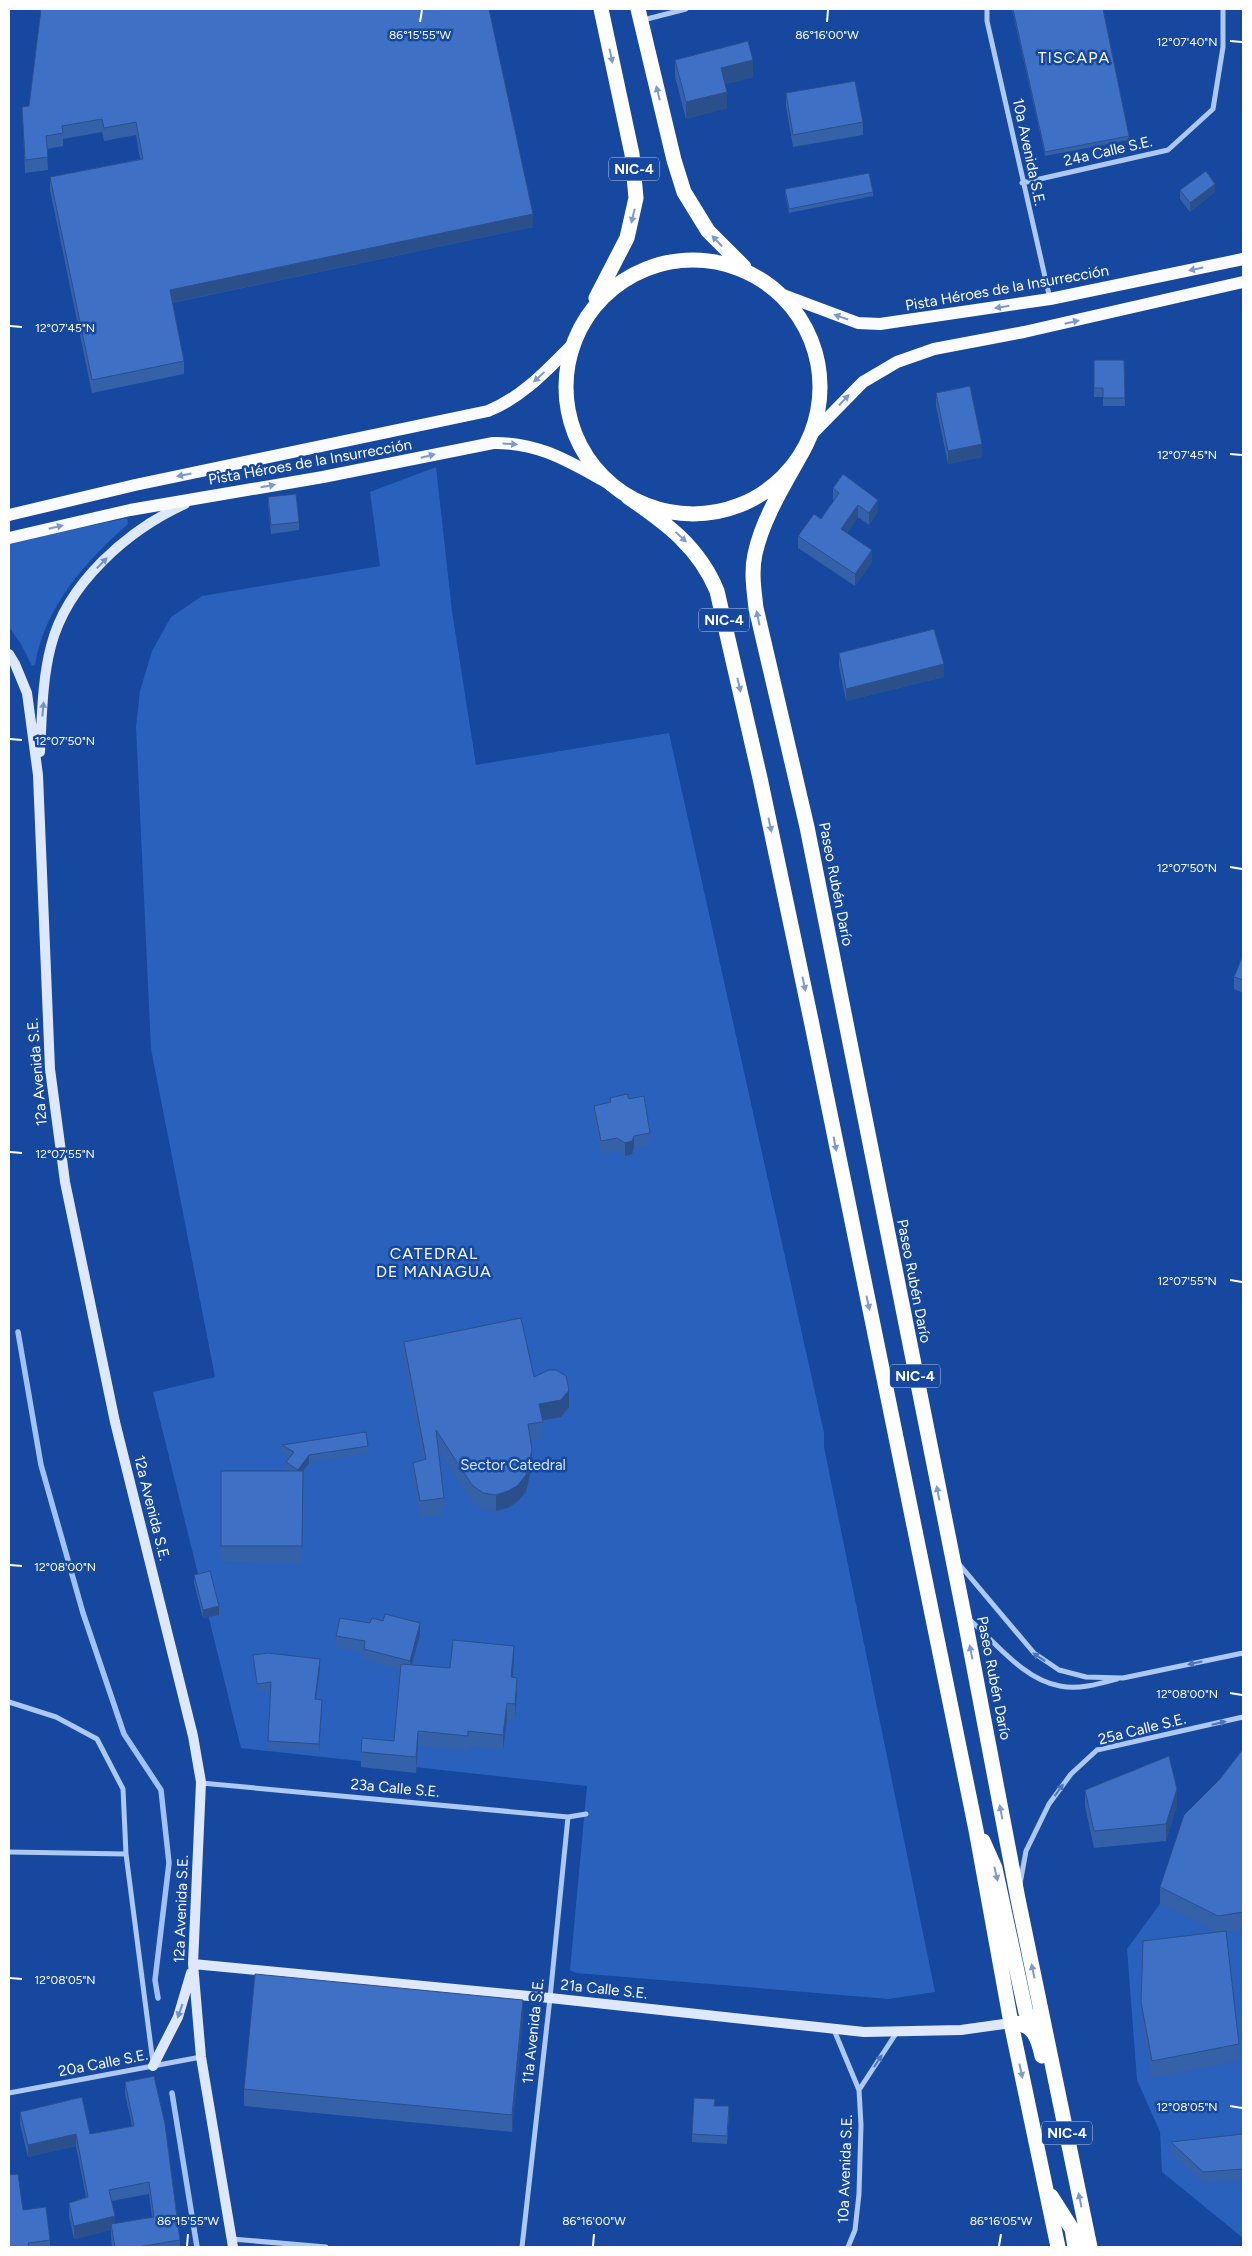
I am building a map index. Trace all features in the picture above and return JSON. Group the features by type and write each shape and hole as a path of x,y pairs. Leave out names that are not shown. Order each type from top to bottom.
{"highway":[{"name":"NIC-4","path":"601,9 632,154 636,198 627,238 574,343 566,370 564,386 569,419 582,450 596,470 610,484 667,524 691,546 707,570 717,591 760,778 805,991 976,1830 1011,2023 1058,2247"},
{"name":"NIC-4","path":"628,497 668,512 695,514 723,510 749,501 772,486 787,472 807,442 820,395 817,359 804,325 778,293 753,275 708,231 684,192 674,160 639,15"},
{"name":"NIC-4","path":"584,321 620,282 648,268 664,263 680,260 711,261 753,275"},
{"name":"Paseo Rubén Darío","path":"807,442 763,531 755,554 754,593 809,837 964,1615 1018,1899 1090,2247"},
{"path":"976,1830 989,1851 995,1868 1026,2013 1031,2018 1043,2019"},
{"path":"1011,2023 1043,2019"},
{"path":"1011,2023 1024,2024 1035,2033 1061,2135 1072,2160"},
{"path":"1045,2187 1072,2229 1075,2247"}],"main road":[{"name":"Pista Héroes de la Insurrección","path":"778,293 858,323 880,324 1050,300 1243,259"},
{"path":"807,442 863,382 898,362 934,350 1024,332 1243,282"},
{"name":"Pista Héroes de la Insurrección","path":"9,515 135,485 488,410 509,401 526,390 574,343"},
{"name":"Pista Héroes de la Insurrección","path":"9,538 130,510 493,443 521,444 542,449 610,484"}],"street":[{"path":"639,15 686,9"},
{"name":"10a Avenida S.E.","path":"987,9 987,21 1022,183 1050,300"},
{"name":"24a Calle S.E.","path":"1022,183 1168,150 1214,108 1222,47 1223,9"},
{"name":"12a Avenida S.E.","path":"38,775 49,655 65,612 92,573 115,551 167,512 197,499"},
{"name":"12a Avenida S.E.","path":"9,654 27,693 38,775 50,1069 64,1182 115,1422 193,1736 201,1782 193,1964 201,2057 232,2243"},
{"path":"951,1554 1034,1654 1059,1670 1086,1677 1122,1678"},
{"path":"964,1615 1032,1676 1060,1686 1090,1686 1243,1653"},
{"path":"9,1702 56,1717 97,1738 123,1789 126,1854 156,2066"},
{"name":"25a Calle S.E.","path":"1018,1899 1026,1851 1049,1804 1071,1774 1097,1750 1243,1717"},
{"name":"23a Calle S.E.","path":"201,1782 568,1816 586,1814"},
{"name":"11a Avenida S.E.","path":"522,2247 568,1816"},
{"path":"9,1852 126,1854"},
{"path":"156,2066 178,2017 193,1964"},
{"name":"21a Calle S.E.","path":"193,1964 550,1998 834,2030 898,2032 961,2030 1011,2023"},
{"name":"10a Avenida S.E.","path":"834,2030 859,2090 861,2125 859,2194 855,2230 848,2247"},
{"path":"859,2090 898,2032"},
{"name":"20a Calle S.E.","path":"9,2093 201,2057"},
{"path":"232,2243 326,2247"}],"green space":[{"name":"Sector Catedral","path":"436,467 452,611 476,765 669,733 824,1433 824,1447 935,1992 889,1999 576,1973 570,1970 587,1786 241,1748 153,1392 215,1377 151,1049 136,727 140,691 152,651 171,617 202,596 380,566 370,492"},
{"path":"127,518 128,524 82,570 57,604 40,644 35,665 32,666 21,644 9,627 9,543"},
{"path":"1243,1767 1243,2238 1162,2172 1160,2132 1137,2080 1127,1949 1160,1904 1166,1889"}],"building":[{"path":"41,9 489,9 533,214 170,290 184,361 92,380 50,177 143,159 136,122 104,128 102,119 62,126 63,133 46,136 48,157 25,160 22,107 29,106"},
{"path":"1013,9 1103,9 1129,136 1045,152"},
{"path":"748,41 753,60 721,68 727,92 686,102 675,60"},
{"path":"855,81 863,122 793,135 786,93"},
{"path":"1206,171 1215,184 1190,203 1180,190"},
{"path":"869,173 873,192 789,209 785,189"},
{"path":"1094,360 1124,360 1125,398 1103,398 1103,388 1094,388"},
{"path":"970,386 982,444 948,451 936,393"},
{"path":"843,474 878,500 869,513 858,505 841,529 872,550 855,574 798,536 814,514 821,519 839,493 833,488"},
{"path":"296,494 299,522 271,525 268,497"},
{"path":"934,629 944,664 846,689 839,653"},
{"path":"1243,955 1243,980 1234,977"},
{"path":"627,1094 629,1099 644,1096 650,1133 634,1136 632,1141 625,1143 617,1138 601,1141 594,1106 611,1102 610,1098"},
{"path":"521,1318 534,1377 549,1370 556,1370 566,1376 569,1390 561,1400 539,1404 543,1422 528,1424 532,1450 526,1475 517,1486 508,1491 496,1495 483,1493 472,1485 436,1430 444,1498 420,1501 413,1463 426,1459 404,1342"},
{"path":"366,1432 368,1446 309,1455 298,1470 286,1462 294,1452 282,1445"},
{"path":"221,1471 303,1471 302,1546 221,1546"},
{"path":"210,1571 219,1606 203,1610 194,1575"},
{"path":"385,1614 420,1623 410,1661 364,1649 365,1641 336,1636 340,1618 370,1623 372,1618 383,1621"},
{"path":"453,1640 514,1646 511,1677 517,1678 515,1704 507,1703 503,1735 468,1731 468,1736 418,1731 416,1757 361,1752 362,1738 394,1741 401,1664 450,1668"},
{"path":"268,1653 320,1659 315,1699 322,1700 319,1744 268,1741 271,1682 257,1684 253,1655"},
{"path":"1243,1749 1243,1912 1218,1916 1160,1887 1184,1815 1220,1779"},
{"path":"1169,1756 1177,1789 1166,1824 1094,1831 1085,1790"},
{"path":"1226,1931 1239,2044 1152,2061 1141,2002 1143,1941"},
{"path":"255,1974 523,2000 512,2115 244,2089"},
{"path":"154,2076 165,2124 180,2240 138,2247 115,2247 111,2224 154,2217 149,2182 109,2190 115,2216 74,2226 69,2203 88,2197 76,2134 28,2145 20,2112 82,2097 90,2134 134,2126 125,2082"},
{"path":"694,2098 715,2099 714,2106 729,2106 727,2136 692,2134"},
{"path":"1243,2134 1243,2169 1203,2172 1171,2142"},
{"path":"18,2174 23,2210 46,2207 50,2240 28,2243 29,2247 9,2247 9,2175"}],"waterway":[{"path":"18,1332 41,1465 83,1613 124,1734 161,1790 169,1863 155,1980 158,1998"},
{"path":"172,2093 197,2247"}],"district":[{"name":"TISCAPA","path":"1074,57"},
{"name":"CATEDRAL DE MANAGUA","path":"434,1262"}]}
